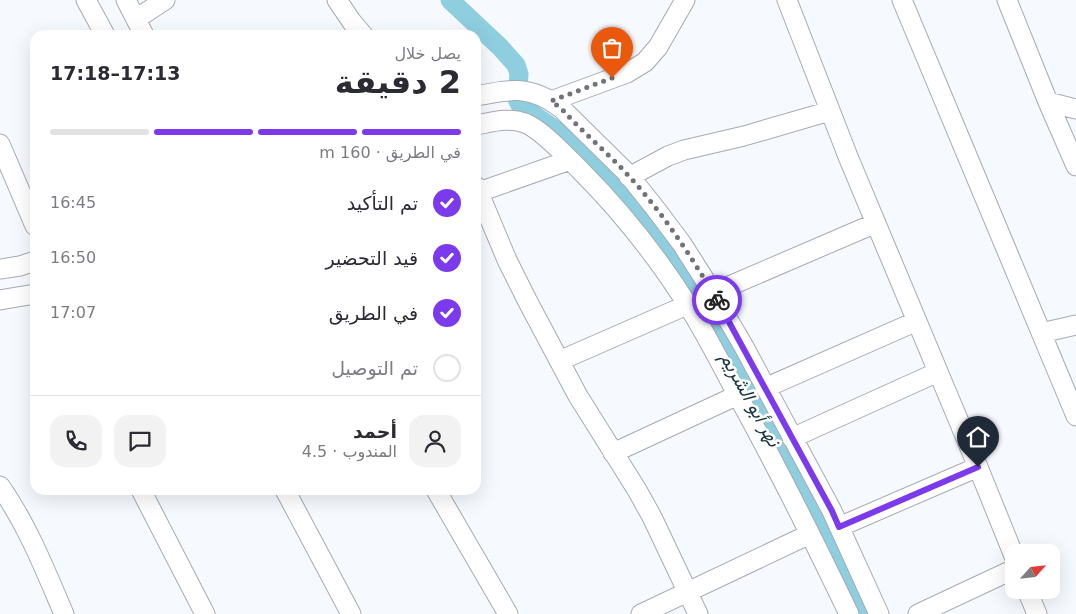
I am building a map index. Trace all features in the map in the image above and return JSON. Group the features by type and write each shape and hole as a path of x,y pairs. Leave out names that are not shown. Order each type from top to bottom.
{"street":[{"path":"86,0 102,30"},
{"path":"126,0 140,27 165,0"},
{"path":"337,0 359,30"},
{"path":"551,101 627,73 645,62 658,46 685,0"},
{"path":"787,0 830,111 1009,544"},
{"path":"902,0 1076,416"},
{"path":"1007,0 1076,166"},
{"path":"481,95 505,90 517,90 530,92 551,101 561,108 630,177 655,208 682,244 713,293 766,388 832,511 879,614"},
{"path":"1048,102 1076,109"},
{"path":"630,177 668,156 684,150 744,136 830,111"},
{"path":"481,124 513,120 537,130 596,186 664,270 706,336 738,395 782,478 849,614"},
{"path":"0,144 30,214"},
{"path":"481,187 570,160"},
{"path":"481,198 507,260 559,361 578,396 652,517 698,614"},
{"path":"713,293 876,223"},
{"path":"0,269 30,263"},
{"path":"0,300 30,295"},
{"path":"559,361 687,305"},
{"path":"766,388 917,321"},
{"path":"1041,333 1076,325"},
{"path":"792,438 938,372"},
{"path":"614,453 738,395"},
{"path":"839,527 978,467"},
{"path":"0,486 21,518 33,541 64,614"},
{"path":"144,495 205,614"},
{"path":"288,495 351,614"},
{"path":"439,495 508,614"},
{"path":"642,614 810,534"},
{"path":"918,614 1005,573"},
{"path":"1031,599 1037,614"}],"waterway":[{"name":"نهر أبو الشريم","path":"450,0 500,47 516,65 519,74 517,99 520,105 589,153 673,259 806,499 861,614"}],"way so far":[{"path":"612,78 551,101 561,108 626,173 682,244 717,300"}],"route":[{"path":"717,300 839,527 978,467"}]}
